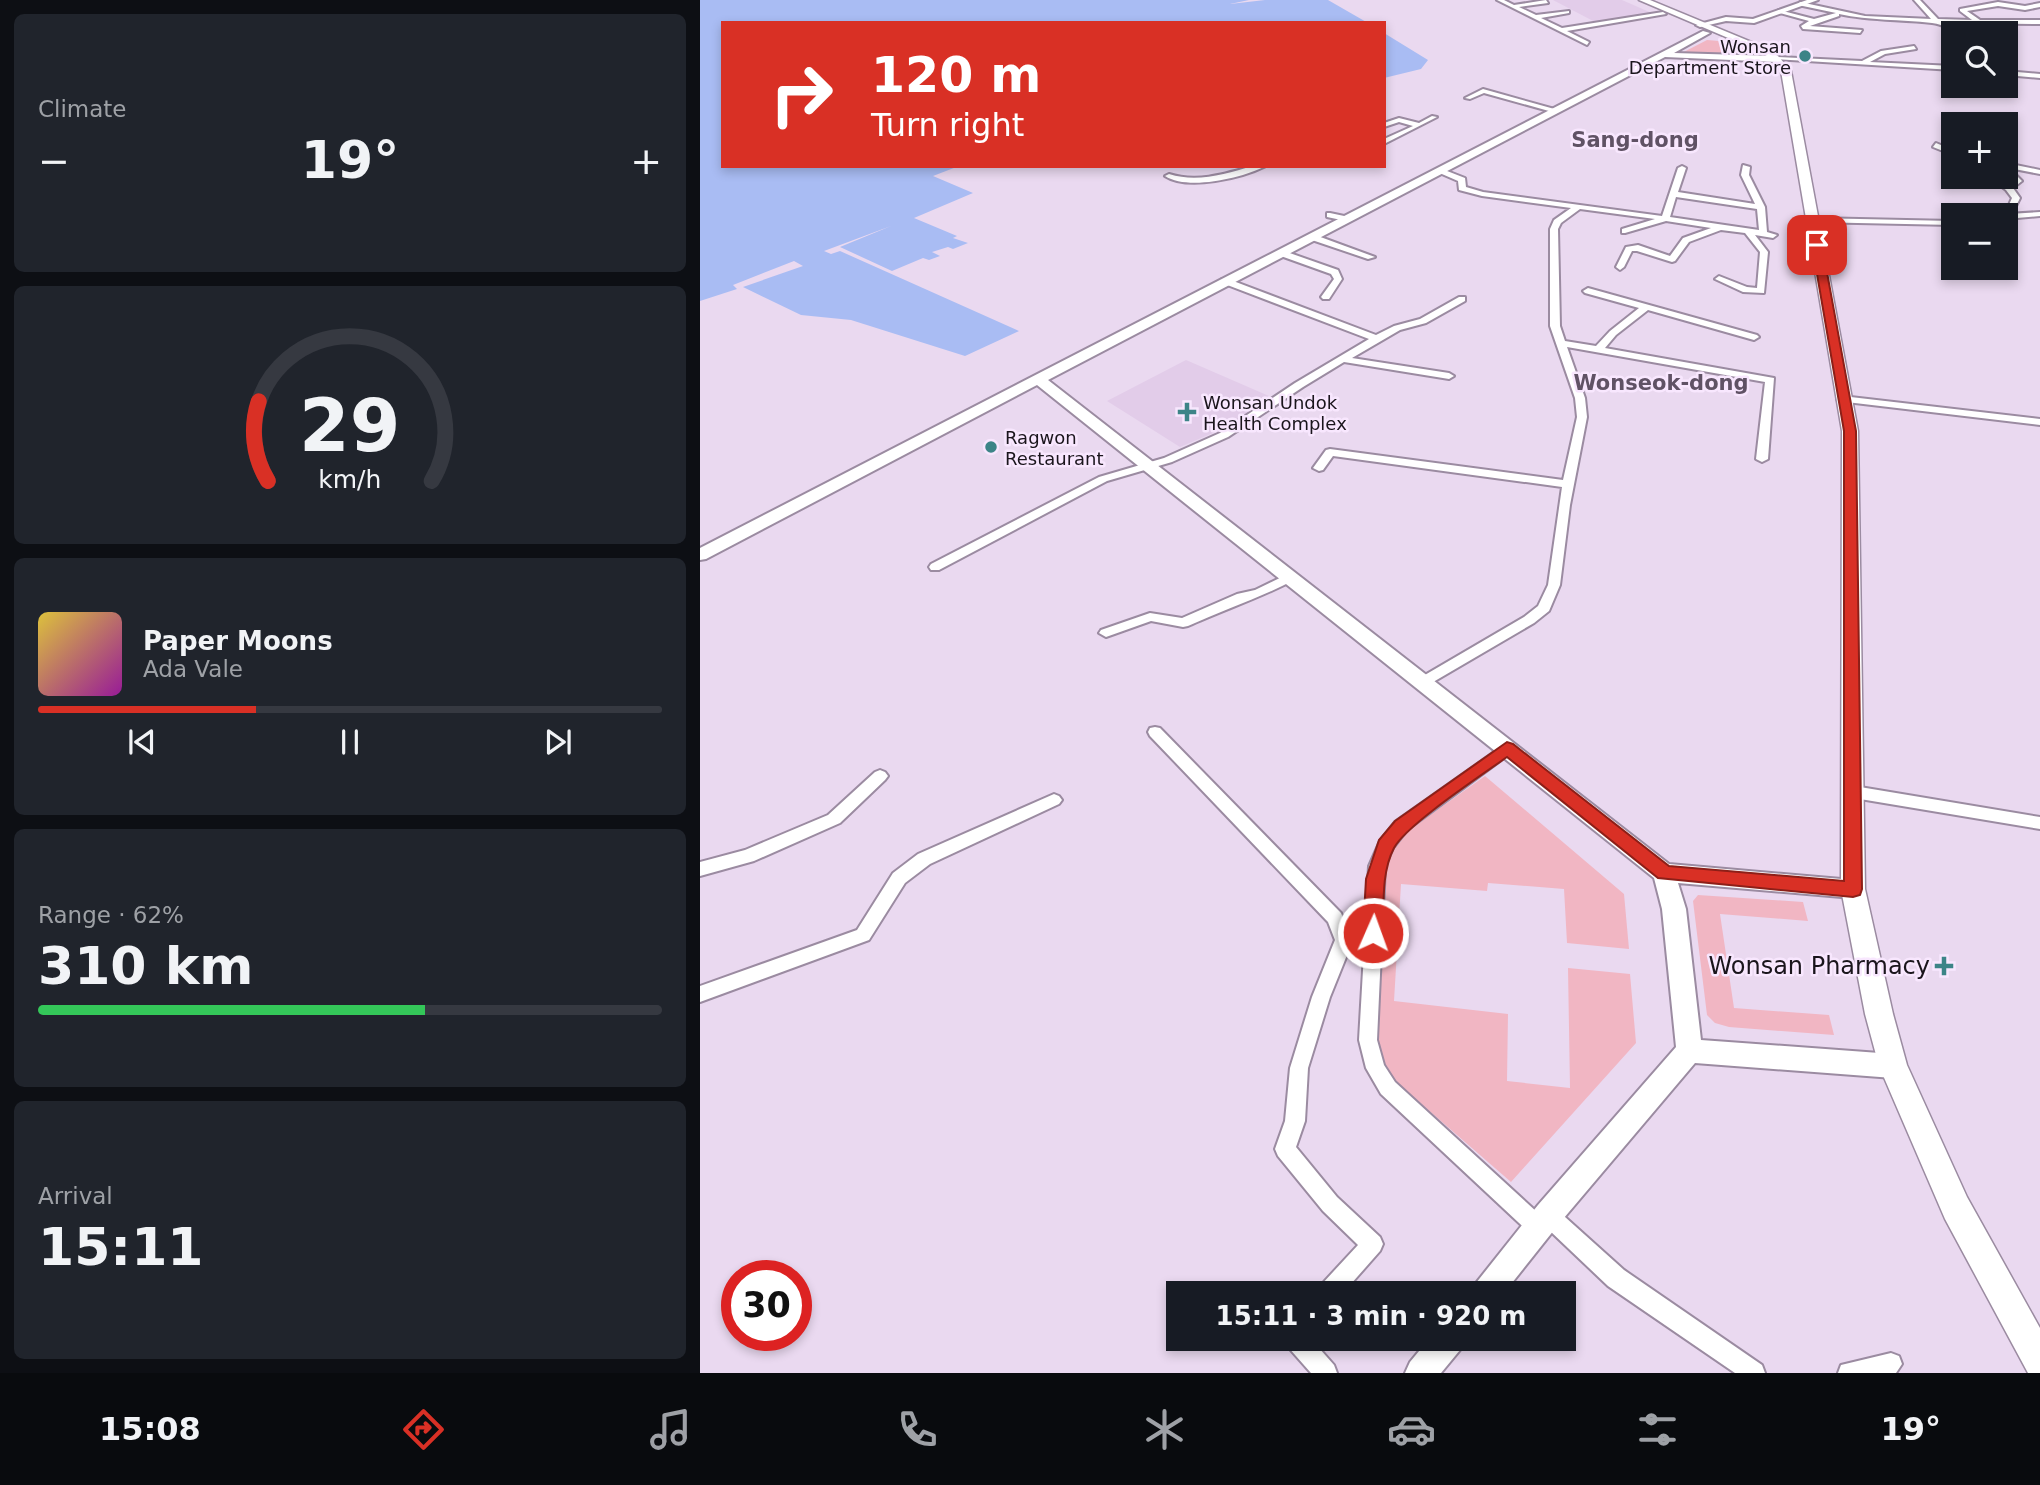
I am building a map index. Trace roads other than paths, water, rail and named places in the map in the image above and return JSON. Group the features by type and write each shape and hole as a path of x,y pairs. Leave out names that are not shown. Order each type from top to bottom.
{"highway":[{"path":"1643,0 1776,59 1783,63 1786,71 1842,399 1850,431 1853,889 1879,1014 1893,1066 1956,1208 2040,1361"}],"main road":[{"path":"700,555 1665,55 1726,19 1754,21 1814,0"},
{"path":"1665,55 1776,59"},
{"path":"1038,379 1664,873 1853,889"},
{"path":"1496,1281 1689,1051 1674,909 1664,873"},
{"path":"1689,1051 1893,1066"},
{"path":"1421,1373 1439,1351"}],"street":[{"path":"1500,0 1587,43"},
{"path":"1514,6 1546,2 1542,0"},
{"path":"1918,0 1941,23"},
{"path":"1531,4 1554,14"},
{"path":"1800,4 1878,19 1941,21"},
{"path":"1978,21 1962,10 1998,4 2025,8 2040,5"},
{"path":"1536,17 1567,12"},
{"path":"1779,12 1814,21"},
{"path":"1561,30 1663,14"},
{"path":"1842,14 1802,27 1860,31"},
{"path":"2018,22 2040,22"},
{"path":"1863,63 1883,52 1914,48"},
{"path":"1776,59 1941,67"},
{"path":"2019,74 2040,76"},
{"path":"2019,74 2036,85"},
{"path":"1468,99 1483,91 1556,111"},
{"path":"1386,141 1434,117"},
{"path":"1386,124 1399,120 1420,125"},
{"path":"1936,145 1941,147"},
{"path":"1746,167 1745,175 1761,207 1763,234"},
{"path":"1169,176 1178,181 1209,179 1254,168"},
{"path":"1665,219 1682,168"},
{"path":"2018,169 2040,172"},
{"path":"1439,171 1462,180 1462,188 1467,191 1773,235"},
{"path":"1675,194 1761,207"},
{"path":"1423,682 1506,635 1544,608 1554,586 1567,484 1582,417 1580,398 1555,326 1554,229 1557,222 1578,207"},
{"path":"1330,215 1346,219"},
{"path":"2018,216 2040,215"},
{"path":"1625,231 1665,219"},
{"path":"1813,220 1941,223"},
{"path":"1619,267 1629,249 1638,248 1672,259 1686,240 1718,229"},
{"path":"1719,279 1746,290 1760,291 1763,252 1749,233"},
{"path":"1312,237 1371,257"},
{"path":"1281,253 1335,272 1338,279 1326,297"},
{"path":"1226,282 1377,339"},
{"path":"1588,291 1754,337"},
{"path":"935,567 1104,479 1168,460 1224,435 1377,339 1397,328 1423,321 1462,299"},
{"path":"1599,349 1613,332 1646,307"},
{"path":"1562,343 1769,383 1762,459"},
{"path":"1342,359 1449,376"},
{"path":"1842,399 2040,422"},
{"path":"1319,468 1330,452 1567,484"},
{"path":"1106,633 1150,617 1183,623 1242,597 1259,593 1290,577"},
{"path":"1155,732 1335,918 1344,940 1321,997 1299,1068 1295,1121 1285,1149 1330,1204 1373,1244 1340,1281"},
{"path":"1507,748 1401,826 1386,845 1375,879 1368,1041 1375,1068 1388,1088 1543,1222 1616,1278 1754,1373"},
{"path":"700,869 748,856 834,819 880,776"},
{"path":"1854,792 2040,823"},
{"path":"700,994 863,935 898,878 924,859 1054,800"},
{"path":"1307,1351 1326,1373"},
{"path":"1849,1373 1891,1364"}],"water":[{"path":"700,0 1249,0 1230,4 1265,0 1328,0 1365,21 721,21 721,168 954,168 933,176 973,193 914,218 968,243 953,249 948,247 932,252 940,256 929,260 923,258 892,271 840,247 891,226 824,251 831,254 840,251 1019,331 965,356 851,320 801,315 743,287 803,266 794,261 733,285 737,289 700,301"},
{"path":"1386,34 1428,60 1421,69 1386,78"}],"place":[{"name":"Wonsan Department Store","path":"1805,56"},
{"name":"Wonsan Undok Health Complex","path":"1187,412"},
{"name":"Ragwon Restaurant","path":"991,447"},
{"name":"Wonsan Pharmacy","path":"1944,966"}],"district":[{"name":"Sang-dong","path":"1635,140"},
{"name":"Wonseok-dong","path":"1661,383"}]}
